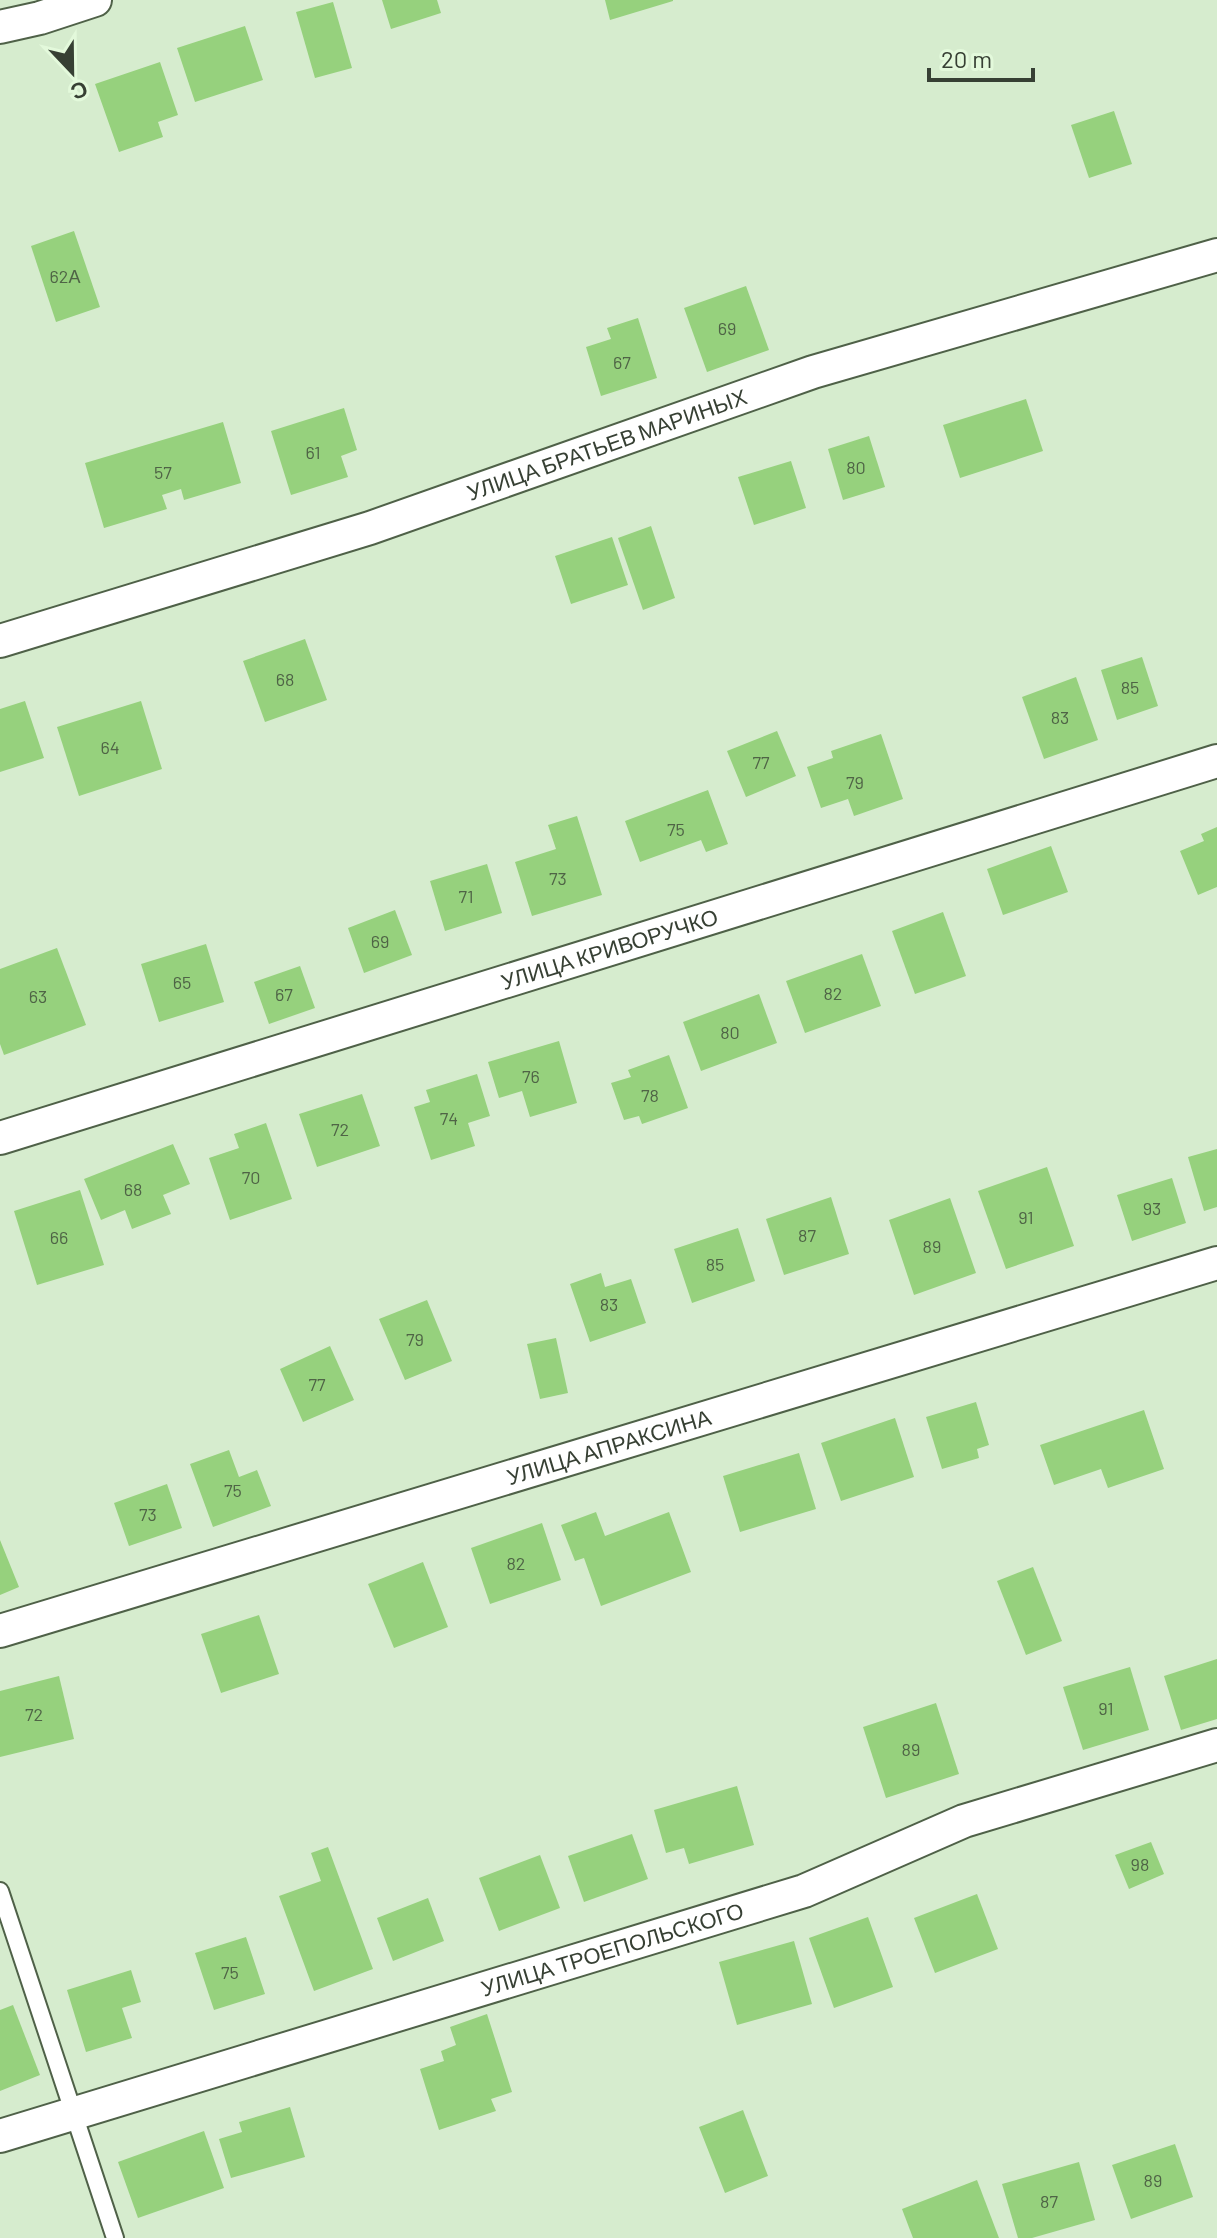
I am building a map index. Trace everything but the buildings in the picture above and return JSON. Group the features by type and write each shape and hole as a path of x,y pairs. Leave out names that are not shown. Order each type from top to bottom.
{"street":[{"path":"0,27 95,0"},
{"name":"УЛИЦА БРАТЬЕВ МАРИНЫХ","path":"0,641 370,528 813,372 1217,255"},
{"name":"УЛИЦА КРИВОРУЧКО","path":"0,1138 1217,761"},
{"name":"УЛИЦА АПРАКСИНА","path":"0,1631 1217,1263"},
{"name":"УЛИЦА ТРОЕПОЛЬСКОГО","path":"0,2136 804,1891 964,1821 1217,1745"}],"lane":[{"path":"0,1891 115,2238"}]}
